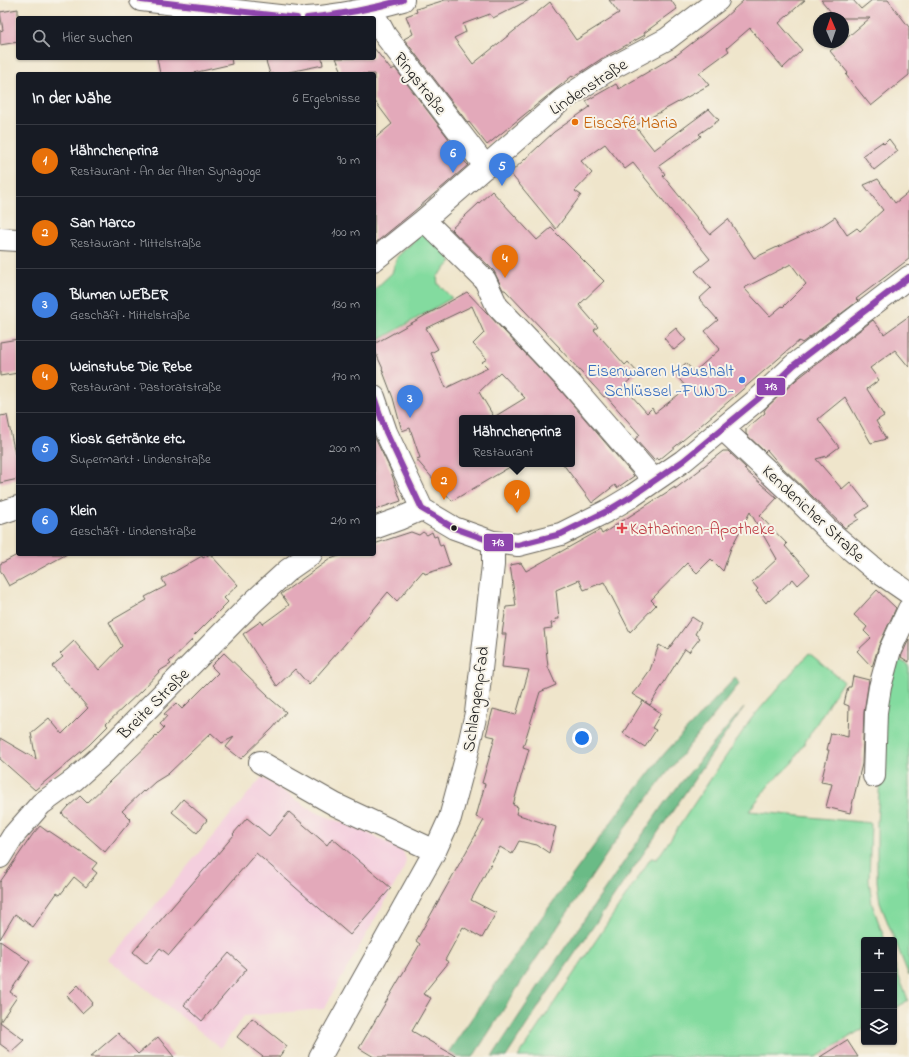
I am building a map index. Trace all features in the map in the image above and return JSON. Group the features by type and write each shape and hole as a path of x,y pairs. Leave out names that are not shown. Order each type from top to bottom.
{"street":[{"path":"141,0 280,16"},
{"path":"330,16 371,9 403,0"},
{"name":"Lindenstraße","path":"376,258 424,220 562,100 608,70 667,40 718,0"},
{"name":"Ringstraße","path":"371,9 375,16"},
{"name":"Ringstraße","path":"376,18 385,35 486,167"},
{"path":"424,220 485,280 497,306 570,382 654,480"},
{"path":"0,239 16,240"},
{"path":"376,403 386,432 422,509 454,528 493,542 518,545 561,534 632,496 683,461 758,399 794,365 909,277"},
{"name":"Kendenicher Straße","path":"723,429 829,531 874,569 909,593"},
{"path":"0,513 16,508"},
{"path":"376,527 422,509"},
{"name":"Schlangenpfad","path":"320,1057 435,851 450,818 476,713 493,565 493,542"},
{"name":"Breite Straße","path":"0,857 13,836 41,804 74,780 103,754 251,604 288,570 308,556"},
{"path":"874,776 876,712 880,687 890,650 909,609"},
{"path":"260,762 336,805 435,851"}],"shaded area":[{"path":"262,777 315,812 366,832 403,851 406,860 404,868 324,1009 244,1016 221,1048 108,959 141,922"}],"green space":[{"path":"424,231 452,261 437,277 438,284 452,298 376,342 376,288 392,273 397,257"},
{"path":"809,653 843,681 792,763 769,785 749,811 871,823 869,880 872,904 884,937 861,937 861,1030 817,1057 518,1057 651,858 657,859 751,719"},
{"path":"896,658 909,665 909,976 897,946 897,937 894,937 880,903 877,881 877,823 880,778 881,707"},
{"path":"735,678 740,683 667,773 619,836 534,962 473,1057 445,1057 539,921 618,813 664,754"},
{"path":"744,707 545,997 506,1057 492,1057 540,984 665,802"},
{"path":"897,972 908,1000 897,1007"}],"building":[{"path":"445,0 529,0 493,18 490,14 463,24 466,32 454,38 473,64 550,2 576,40 619,13 609,0 671,0 677,9 644,33 645,35 572,76 487,145 469,122 468,123 404,39 413,34 406,16 417,12 416,9"},
{"path":"744,0 805,0 779,23 802,50 783,68 750,28 727,48 729,51 699,73 709,85 635,126 654,150 709,109 719,120 699,134 701,136 659,166 665,174 663,176 710,234 728,219 754,258 820,227 835,217 847,235 857,228 860,231 883,210 864,185 878,179 895,203 909,192 909,259 856,299 858,301 802,343 799,341 659,460 657,458 654,460 635,439 640,435 606,396 604,397 560,348 505,290 503,290 494,271 451,229 492,191 537,240 551,228 604,281 579,305 598,327 594,330 625,365 628,362 638,373 623,386 647,413 652,408 655,413 687,388 674,373 686,363 694,372 720,349 705,331 718,320 699,299 711,288 695,271 710,259 633,163 625,169 605,144 581,161 592,173 575,191 581,195 556,229 510,173 554,132 590,107 586,101 616,84 619,89 678,54 724,18","holes":["791,264 806,284 783,307 782,306 770,316 744,288"]},
{"path":"821,0 853,0 861,9 872,0 888,0 909,27 909,75 871,106 846,75 848,73 830,51 834,48 849,48 849,36 870,18 849,18 849,12 831,12"},
{"path":"18,9 18,16 16,16 16,42 0,45 0,31 3,30 0,12"},
{"path":"376,51 391,70 395,68 449,139 446,141 468,165 376,242 376,137 392,124 376,103 376,72 342,72 337,60 376,60"},
{"path":"157,60 231,60 232,64 198,72 160,72"},
{"path":"266,60 322,60 323,65 289,72 269,72"},
{"path":"889,139 898,151 874,170 863,155 882,142 884,144"},
{"path":"467,292 561,391 634,476 617,488 615,485 592,503 565,467 575,467 575,415 497,415 525,398 500,372 479,392 493,415 459,415 459,467 510,467 452,501 416,459 420,458 410,428 402,431 383,369 376,353 376,343","holes":["472,306 484,333 473,344 487,359 482,362 488,368 446,388 431,353 438,349 426,328"]},
{"path":"909,316 909,367 895,350 870,368 879,380 867,389 884,416 876,421 886,439 871,443 845,397 818,419 839,447 827,456 816,459 842,489 850,482 869,506 856,515 859,519 845,528 780,465 767,450 765,452 746,434 746,429 765,413 764,411 766,408 796,380 873,320 884,334"},
{"path":"676,328 686,340 674,350 664,338"},
{"path":"16,339 16,373 0,376 0,342"},
{"path":"7,415 16,454 16,479 0,483 0,416"},
{"path":"376,440 390,469 401,501 376,509"},
{"path":"723,451 728,451 746,468 744,469 777,498 760,516 787,544 785,546 810,574 798,585 793,579 766,603 756,591 758,589 752,582 777,559 750,512 731,548 723,571 711,559 697,573 687,563 651,600 656,605 630,632 604,582 584,590 579,580 556,590 559,619 555,619 556,622 551,623 552,628 544,629 548,667 556,685 540,692 523,747 529,749 513,805 518,807 516,814 556,827 549,853 537,845 519,841 512,854 500,847 471,900 496,913 482,938 463,927 445,960 449,962 423,994 431,998 412,1031 457,1057 374,1057 359,1048 420,944 416,941 484,820 476,817 485,784 482,783 495,737 486,735 493,709 516,715 529,670 502,667 506,634 502,634 506,607 516,606 510,565 521,563 526,571 600,530 602,534 675,487 675,489"},
{"path":"411,532 419,535 423,532 427,535 432,532 434,537 437,536 440,546 443,545 450,566 425,574 423,571 397,601 388,592 309,685 295,669 277,686 243,634 261,621 263,624 289,605 281,594 330,559 339,556 376,556 376,543"},
{"path":"16,556 63,556 9,586 0,570 0,564"},
{"path":"202,556 203,558 212,556 238,585 224,598 228,602 169,662 171,664 161,670 106,724 108,726 89,745 35,790 0,759 0,738 36,759 31,733 49,718 62,734 88,708 52,666 63,657 60,654 74,641 99,670 122,646 109,622 147,600 145,597 166,586 162,579"},
{"path":"877,590 896,608 879,645 872,667 857,651 871,638 864,631 867,627 854,615"},
{"path":"692,617 701,623 695,634 700,638 689,652 685,649 650,705 632,694 650,670 659,645 668,650"},
{"path":"909,639 909,662 901,657"},
{"path":"224,653 268,695 267,696 286,712 273,728 241,759 226,747 234,737 222,743 211,733 168,774 155,782 144,792 143,791 122,811 131,820 105,852 62,814 80,796 87,803 155,738 164,728 160,724 167,716 164,714 176,703 182,709 218,673 211,666"},
{"path":"853,676 869,680 864,712 862,764 850,813 826,807 832,784 821,782 829,750 827,750 831,733 848,737 849,706 844,704 848,687 851,687"},
{"path":"643,701 661,713 652,728 656,730 645,747 623,733"},
{"path":"183,799 207,820 197,833 172,812"},
{"path":"289,812 327,845 332,838 391,888 350,935 256,853 169,955 160,948 147,964 133,952 247,818 269,836"},
{"path":"40,826 97,863 92,869 97,873 86,887 74,877 60,895 57,893 33,927 15,914 0,939 0,882"},
{"path":"0,941 30,962 10,992 17,997 0,1022"},
{"path":"229,953 247,969 202,1021 184,1005"},
{"path":"78,985 93,1003 82,1013 67,996"},
{"path":"252,1018 287,1046 279,1057 263,1057 237,1037"},
{"path":"0,1022 24,1040 11,1052 0,1044"},
{"path":"118,1033 138,1054 158,1037 174,1057 90,1057"},
{"path":"847,1040 858,1057 820,1057"}],"transit line":[{"name":"713","path":"141,0 280,16"},
{"name":"713","path":"323,16 355,11 403,0"},
{"name":"713","path":"376,403 386,432 422,509 454,528 493,542 518,545 561,534 607,511 632,496 683,461 758,399 794,365 909,277"}],"place":[{"name":"Eiscafé Maria","path":"575,122"},
{"name":"Klein","path":"453,173"},
{"name":"Kiosk Getränke etc.","path":"502,186"},
{"name":"Weinstube Die Rebe","path":"505,278"},
{"name":"Eisenwaren Haushalt Schlüssel -FUND-","path":"742,380"},
{"name":"Blumen WEBER","path":"410,418"},
{"name":"San Marco","path":"444,500"},
{"name":"Hähnchenprinz","path":"517,513"},
{"name":"Katharinen-Apotheke","path":"622,528"}]}
